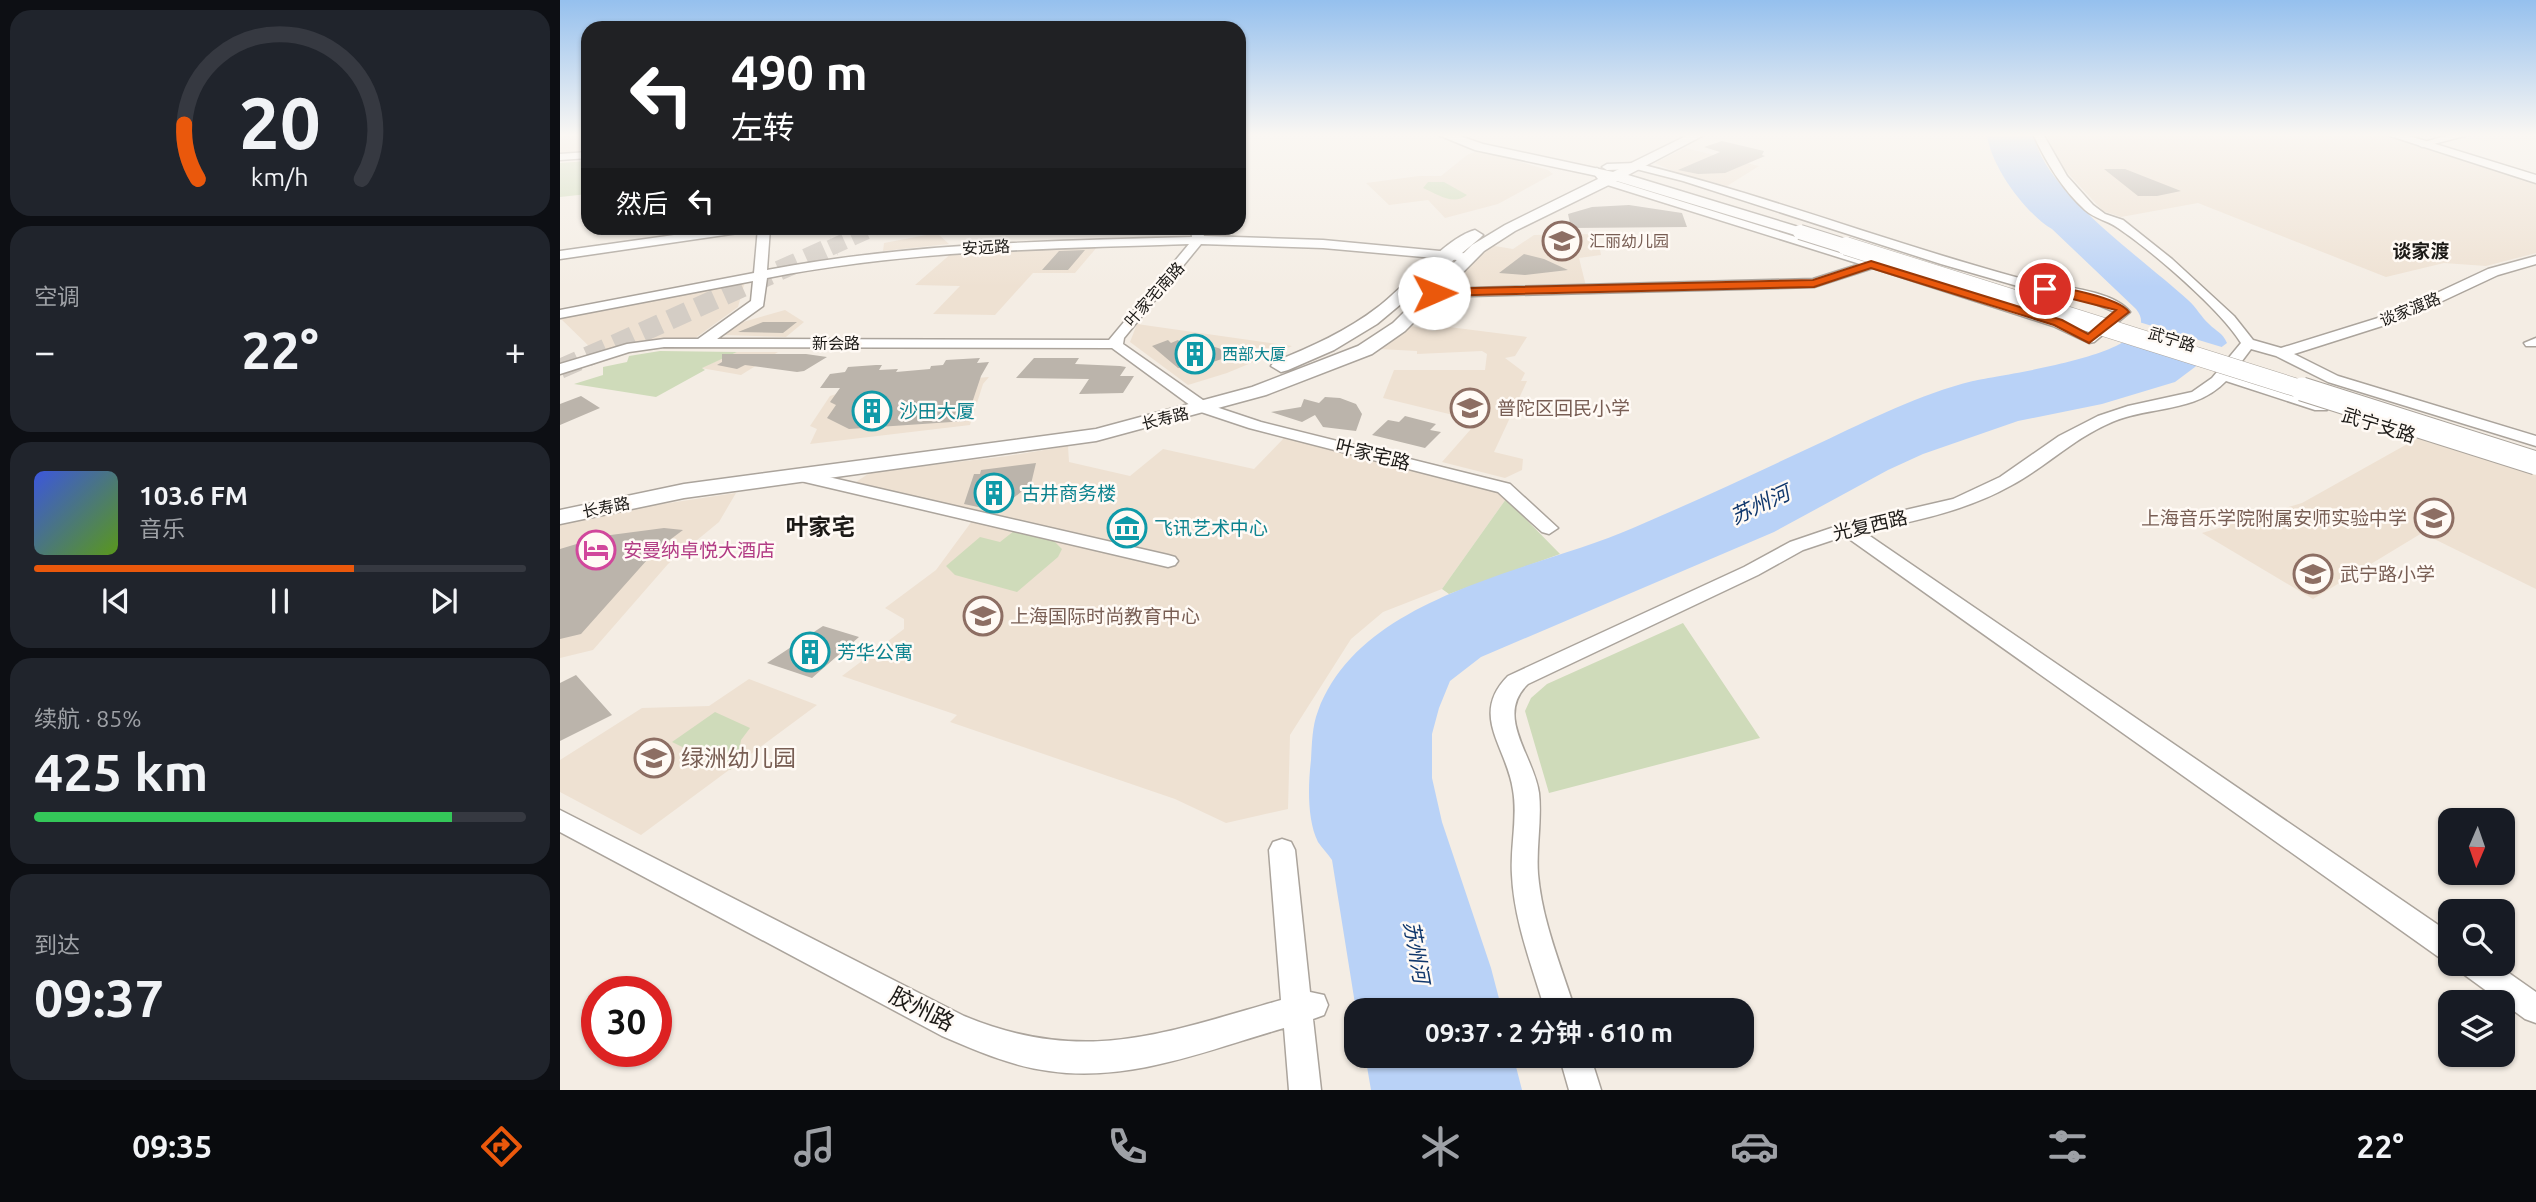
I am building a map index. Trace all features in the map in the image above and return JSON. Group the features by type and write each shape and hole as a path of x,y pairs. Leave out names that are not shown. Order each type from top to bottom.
{"main road":[{"name":"长寿路","path":"560,517 684,491 1096,435 1196,403 1303,357 1350,333 1458,255 1490,225 1584,185"},
{"name":"长寿路","path":"560,501 669,479 1023,432 1196,403 1272,387 1365,350 1399,327 1434,293 1458,255 1590,185"},
{"name":"武宁路","path":"1657,185 2536,451"},
{"name":"武宁路","path":"1806,229 2536,463"}],"street":[{"path":"1649,185 1790,237 2058,323 2089,339 2123,312 2120,307 2104,301 2029,285 1752,198 1682,185"},
{"path":"2069,185 2101,216 2122,225 2204,295 2240,329 2248,343"},
{"path":"560,255 697,235"},
{"path":"703,342 758,303 764,235"},
{"name":"安远路","path":"560,314 762,274 870,257 955,248 1165,235"},
{"name":"叶家宅南路","path":"1196,235 1185,259 1121,331 1116,344 1196,403"},
{"name":"安远路","path":"1220,235 1458,255"},
{"name":"谈家渡路","path":"2281,353 2407,313 2493,272 2536,260"},
{"path":"1434,293 1814,283 1871,264"},
{"name":"新会路","path":"560,369 644,345 703,342 1116,344"},
{"name":"武宁支路","path":"2248,343 2281,353 2327,377 2536,441"},
{"name":"光复西路","path":"1556,998 1528,904 1525,872 1528,816 1526,788 1503,724 1504,698 1510,687 1520,678 1751,571 1785,549 1847,529 1938,510 1987,491 2030,467 2059,444 2093,426 2134,408 2167,404 2200,394 2222,375 2248,343"},
{"name":"武宁支路","path":"2222,375 2536,474"},
{"name":"叶家宅路","path":"1196,403 1255,425 1504,488 1549,528"},
{"path":"798,475 1168,561"},
{"path":"1847,529 2438,941"},
{"name":"胶州路","path":"560,820 953,1026 986,1041 1023,1053 1076,1059 1123,1057 1305,1008"},
{"path":"1282,850 1305,1008 1306,1090"},
{"path":"2489,976 2536,1009"},
{"path":"1578,1068 1585,1090"}],"shaded area":[{"path":"1368,185 1533,185 1498,204 1445,218 1428,200 1389,205"},
{"path":"2079,185 2536,185 2536,253 2486,266 2444,263 2386,277 2198,203 2121,217 2103,211"},
{"path":"1597,234 1601,255 1579,258 1586,286 1446,287 1489,245 1513,249 1534,235"},
{"path":"939,235 949,244 883,251 884,243"},
{"path":"1098,246 1075,273 1033,273 995,315 933,314 960,286 915,285 953,252"},
{"path":"742,283 744,285 738,307 694,339 653,340 596,353 560,318"},
{"path":"785,310 804,322 786,337 725,335 736,324"},
{"path":"1137,324 1292,346 1227,373 1188,385 1130,342"},
{"path":"1412,326 1433,331 1449,327 1527,337 1515,356 1505,358 1525,373 1521,381 1527,381 1494,452 1523,459 1522,470 1505,478 1442,462 1478,421 1383,398 1394,370 1485,370 1487,354 1482,351 1417,354 1417,351 1379,349"},
{"path":"737,352 778,352 741,375 701,368"},
{"path":"989,377 983,384 970,425 810,444 817,429 810,426 830,396 859,387"},
{"path":"1285,437 1494,490 1506,499 1442,589 1383,612 1351,639 1290,735 1288,809 1226,823 1175,799 950,722 957,715 842,676 904,629 904,619 885,608 936,570 972,521 1163,566 853,484 871,472 1068,446 1069,462 1130,476 1163,449 1254,469"},
{"name":"上海音乐学院附属安师实验中学","path":"2418,438 2536,475 2536,589 2422,533 2313,599 2202,533 2302,503"},
{"path":"736,493 719,522 668,564 593,650 560,658 560,524 642,507"},
{"name":"绿洲幼儿园","path":"749,679 817,705 641,835 560,792 560,760 642,708 709,706"}],"green space":[{"path":"560,185 581,185 581,195 560,197"},
{"path":"1426,185 1449,185 1467,195 1451,199 1423,188"},
{"path":"660,351 737,352 702,368 705,370 656,397 574,384 603,375 603,367 627,362 629,356"},
{"path":"1506,499 1560,554 1449,594 1442,589"},
{"path":"1014,531 1053,540 1062,549 1058,557 1017,592 955,575 946,566 980,537 1000,542"},
{"path":"1683,623 1760,738 1549,793 1525,711 1531,698 1547,684"},
{"path":"715,712 750,728 741,740 739,753 747,757 730,770 672,742"}],"water":[{"name":"苏州河","path":"2009,185 2061,185 2098,223 2188,300 2227,343 2175,382 2102,404 2018,421 1923,454 1774,532 1481,657 1450,681 1439,708 1432,734 1432,778 1442,822 1499,998 1354,998 1332,860 1314,833 1309,802 1315,723 1318,711 1340,671 1371,639 1410,613 1454,592 1633,528 1914,400 1973,381 2077,360 2107,350 2130,338 2141,325 2136,309 2020,200"},
{"path":"1367,1068 1516,1068 1522,1090 1371,1090"}],"pier":[{"path":"2139,322 2225,348 2202,367 2131,333"}],"building":[{"path":"2124,185 2165,185 2181,191 2157,196 2138,196"},
{"path":"1629,205 1682,213 1687,227 1571,228 1568,214 1592,207"},
{"path":"1085,250 1068,270 1042,270 1059,251"},
{"path":"1524,254 1544,259 1568,270 1525,275 1499,273"},
{"path":"763,322 797,322 783,333 738,332"},
{"name":"西部大厦","path":"1168,340 1171,343 1178,340 1182,344 1188,342 1193,346 1199,344 1205,348 1212,346 1236,354 1193,369 1178,368 1152,346"},
{"path":"722,354 806,354 827,357 804,371 797,372 745,365 737,369 717,365 722,362"},
{"path":"980,358 977,363 989,362 981,376 966,421 849,429 827,418 836,405 830,402 840,388 820,388 830,374 845,372 848,367 876,365 882,365 879,370 898,369 896,372 930,369 931,366 943,365 946,360"},
{"path":"1034,358 1079,358 1075,364 1126,367 1120,376 1134,376 1123,393 1079,394 1089,379 1016,378"},
{"path":"581,396 600,408 560,425 560,404"},
{"path":"1325,397 1340,398 1356,404 1362,414 1356,431 1323,427 1315,415 1302,422 1271,412 1301,407 1304,399 1319,403"},
{"path":"1405,416 1436,424 1430,430 1441,432 1425,448 1372,435 1388,420 1399,422"},
{"name":"古井商务楼","path":"1036,463 1031,484 997,511 964,504 974,474 980,474 981,470"},
{"path":"664,528 683,530 655,551 581,634 560,639 560,549 603,536"},
{"name":"芳华公寓","path":"823,626 859,637 812,678 767,663"},
{"path":"576,675 612,715 560,741 560,683"}],"tunnel":[{"path":"830,248 859,235"},
{"path":"560,369 834,246"}],"place":[{"name":"汇丽幼儿园","path":"1562,241"},
{"name":"西部大厦","path":"1195,354"},
{"name":"普陀区回民小学","path":"1470,408"},
{"name":"沙田大厦","path":"872,411"},
{"name":"古井商务楼","path":"994,493"},
{"name":"上海音乐学院附属安师实验中学","path":"2434,518"},
{"name":"飞讯艺术中心","path":"1127,528"},
{"name":"安曼纳卓悦大酒店","path":"596,550"},
{"name":"武宁路小学","path":"2313,574"},
{"name":"上海国际时尚教育中心","path":"983,616"},
{"name":"芳华公寓","path":"810,652"},
{"name":"绿洲幼儿园","path":"654,758"}],"district":[{"name":"谈家渡","path":"2421,251"},
{"name":"叶家宅","path":"820,527"}],"route":[{"path":"1434,293 1814,283 1871,264 2058,323 2078,336 2089,339 2123,312 2120,307 2104,301 2045,289"}]}
